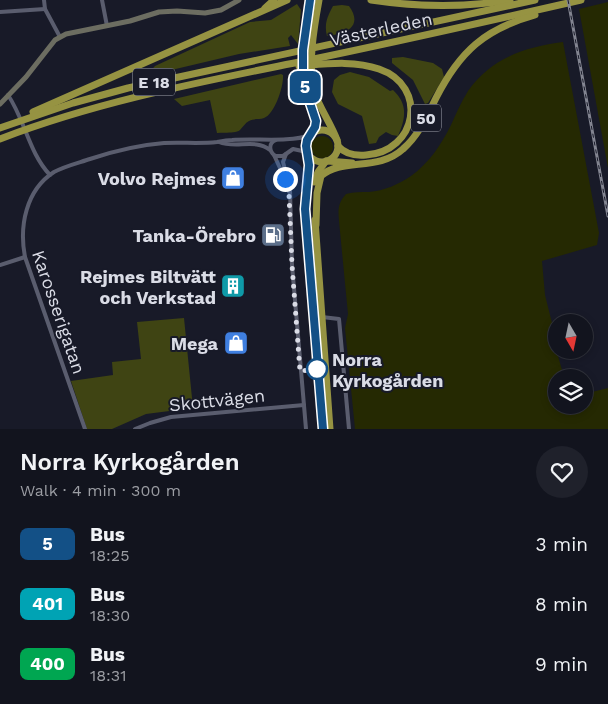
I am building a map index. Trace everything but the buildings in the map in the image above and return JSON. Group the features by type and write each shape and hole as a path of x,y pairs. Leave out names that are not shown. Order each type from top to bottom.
{"highway":[{"name":"E 18","path":"264,11 267,5 274,0"},
{"name":"E 18","path":"26,118 29,113 287,0"},
{"path":"310,0 313,11 317,14"},
{"path":"308,153 306,143 312,134 316,119 304,84 310,0"},
{"path":"316,225 314,184 318,172 334,156 337,143 314,90 307,50 319,0"},
{"name":"Västerleden","path":"371,0 415,6 501,5"},
{"name":"Västerleden","path":"307,50 510,2 533,0"},
{"name":"Västerleden","path":"271,68 304,61 317,61 505,21 581,0"},
{"name":"50","path":"324,404 316,225 317,193 321,176 333,169 385,160 404,148 421,128 447,78 459,60 479,40 505,21"},
{"name":"E 18","path":"0,128 26,118 128,88 307,50"},
{"name":"E 18","path":"0,139 90,108 142,94 271,68 317,61 351,64 379,69 391,74 400,82 410,100 409,124 400,140 389,149 373,154 358,155 348,153 327,132 319,131 312,134"},
{"name":"50","path":"308,153 317,161 365,164"},
{"name":"50","path":"308,153 309,165 305,209 325,413 330,429"},
{"name":"50","path":"323,429 325,413"}],"street":[{"path":"44,0 45,9 60,37"},
{"path":"102,0 108,26"},
{"path":"0,104 26,77 55,40 60,37 159,12 205,13 221,10 239,0"},
{"path":"0,12 45,9"},
{"path":"8,95 15,106 40,162 50,175"},
{"name":"Karosserigatan","path":"84,429 22,244 22,226 26,211 40,185 50,175 68,166 128,148 232,140 295,140 312,134"},
{"path":"278,139 272,142 270,150 285,179 289,194"},
{"name":"Karosserigatan","path":"219,142 261,144 270,150"},
{"path":"274,155 280,157 293,149 308,153"},
{"path":"286,154 284,164 290,185 292,265 306,429"},
{"path":"0,265 25,256"},
{"path":"321,317 339,319 349,429"},
{"name":"Skottvägen","path":"135,429 171,417 304,405"}],"green space":[{"path":"608,2 608,168 579,9"},
{"path":"297,4 301,10 298,44 291,35 288,38 290,46 239,54 146,76 155,66 250,22 271,20"},
{"path":"333,6 349,6 353,13 353,24 346,31 327,36 326,24 329,14"},
{"name":"Norra Kyrkogården","path":"563,42 599,233 597,245 542,261 545,295 550,314 548,314 548,359 559,359 562,369 548,369 548,414 593,414 593,392 608,388 608,429 355,429 345,328 348,314 339,217 341,200 346,194 391,187 417,171 439,146 468,91 487,70 510,56 549,44"},
{"path":"403,57 433,63 442,69 444,77 428,103 425,104 413,80 392,63 392,58"},
{"path":"350,72 369,77 390,91 393,90 398,95 403,106 404,117 398,136 386,132 379,137 376,143 369,144 362,116 338,104 332,92 334,80 340,75"},
{"path":"283,75 282,85 272,111 264,118 249,121 240,130 235,132 217,133 210,100 182,106 174,99"},
{"path":"322,136 332,143 333,147 326,157 322,158 312,151 311,147 318,137"},
{"path":"184,318 193,408 146,414 112,429 87,429 71,381 113,375 112,362 141,359 137,322"}],"railway":[{"path":"568,0 608,216"}],"bus line":[{"name":"5","path":"310,0 303,50 303,77 316,121 306,146 309,165 305,209 314,338 323,429"}],"place":[{"name":"Volvo Rejmes","path":"233,178"},
{"name":"Tanka-Örebro","path":"273,235"},
{"name":"Rejmes Biltvätt och Verkstad","path":"233,286"},
{"name":"Mega","path":"236,343"},
{"name":"Norra Kyrkogården","path":"317,369"}],"route":[{"path":"285,179 289,194 300,371 317,369"}]}
